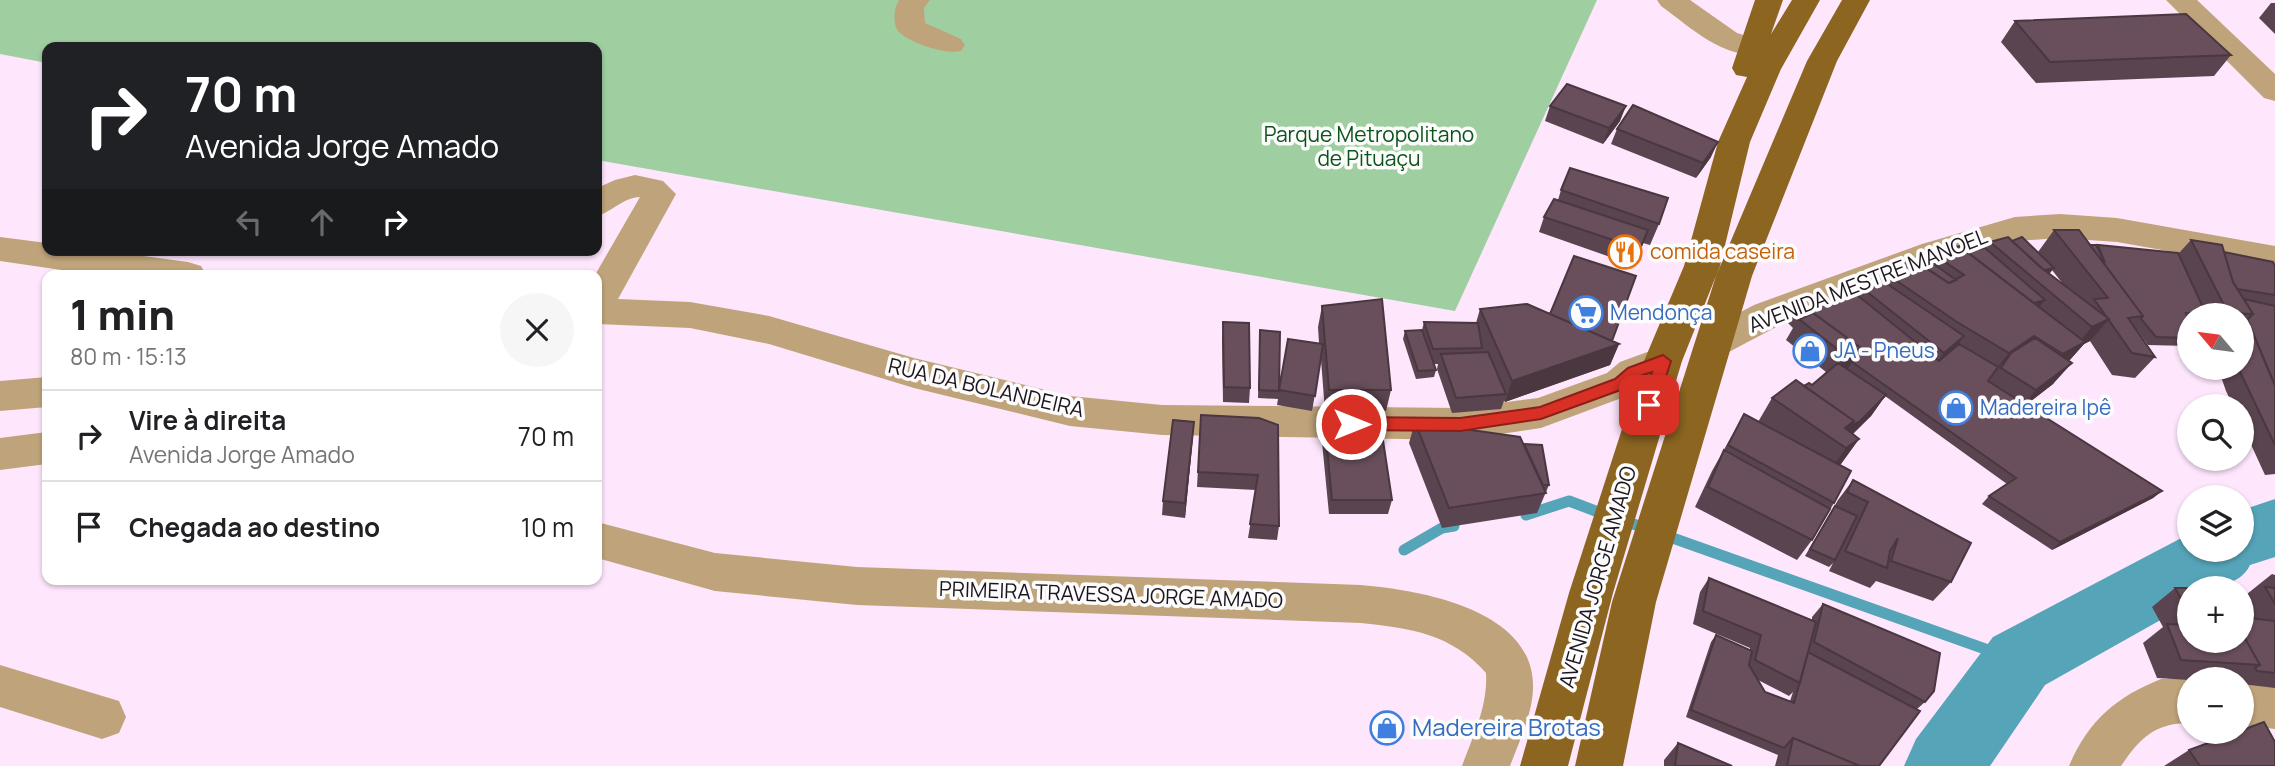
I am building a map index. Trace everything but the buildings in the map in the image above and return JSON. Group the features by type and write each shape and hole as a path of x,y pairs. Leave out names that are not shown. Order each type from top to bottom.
{"main road":[{"path":"1769,0 1739,43 1745,79 1757,88 1805,103"},
{"name":"AVENIDA JORGE AMADO","path":"1544,766 1613,598 1679,458 1714,343 1718,271 1734,142 1757,88 1806,0"},
{"name":"AVENIDA JORGE AMADO","path":"1599,766 1613,598 1636,449 1663,361 1718,271 1805,103 1822,61 1856,0"}],"street":[{"path":"916,0 910,5 910,27 950,45"},
{"path":"1671,0 1739,43"},
{"path":"2180,0 2275,92"},
{"path":"602,202 623,187 648,188 659,194 602,294"},
{"name":"AVENIDA MESTRE MANOEL","path":"1714,343 1767,314 1934,253 2015,229 2060,226 2117,230 2275,258"},
{"path":"0,249 42,255"},
{"path":"51,256 152,270"},
{"name":"RUA DA BOLANDEIRA","path":"602,311 690,315 769,330 991,393 1070,411 1162,420 1447,424 1502,421 1541,413 1613,386 1634,372 1663,361"},
{"path":"0,397 42,392"},
{"path":"0,454 42,449"},
{"name":"PRIMEIRA TRAVESSA JORGE AMADO","path":"602,541 715,572 857,586 1361,604 1415,610 1450,621 1487,641 1507,664 1511,687 1486,766"},
{"path":"0,686 102,717"},
{"path":"2093,766 2119,728 2161,701 2177,701"},
{"path":"2254,704 2275,707"}],"green space":[{"name":"Parque Metropolitano de Pituaçu","path":"0,0 1597,0 1455,311 602,161 602,42 42,42 42,62 0,54"}],"waterway":[{"path":"1526,515 1569,501 1606,515"},
{"path":"1622,520 2019,661"},
{"path":"1404,550 1442,528 1454,526"},
{"path":"2254,535 2275,528"},
{"path":"1944,766 2019,661 2201,562"}],"place":[{"name":"comida caseira","path":"1625,252"},
{"name":"Mendonça","path":"1586,313"},
{"name":"JA - Pneus","path":"1810,351"},
{"name":"Madereira Ipê","path":"1956,408"},
{"name":"Madereira Brotas","path":"1387,728"}],"route":[{"path":"1351,424 1460,424 1502,421 1541,413 1621,383 1634,372 1663,361 1649,405"}]}
